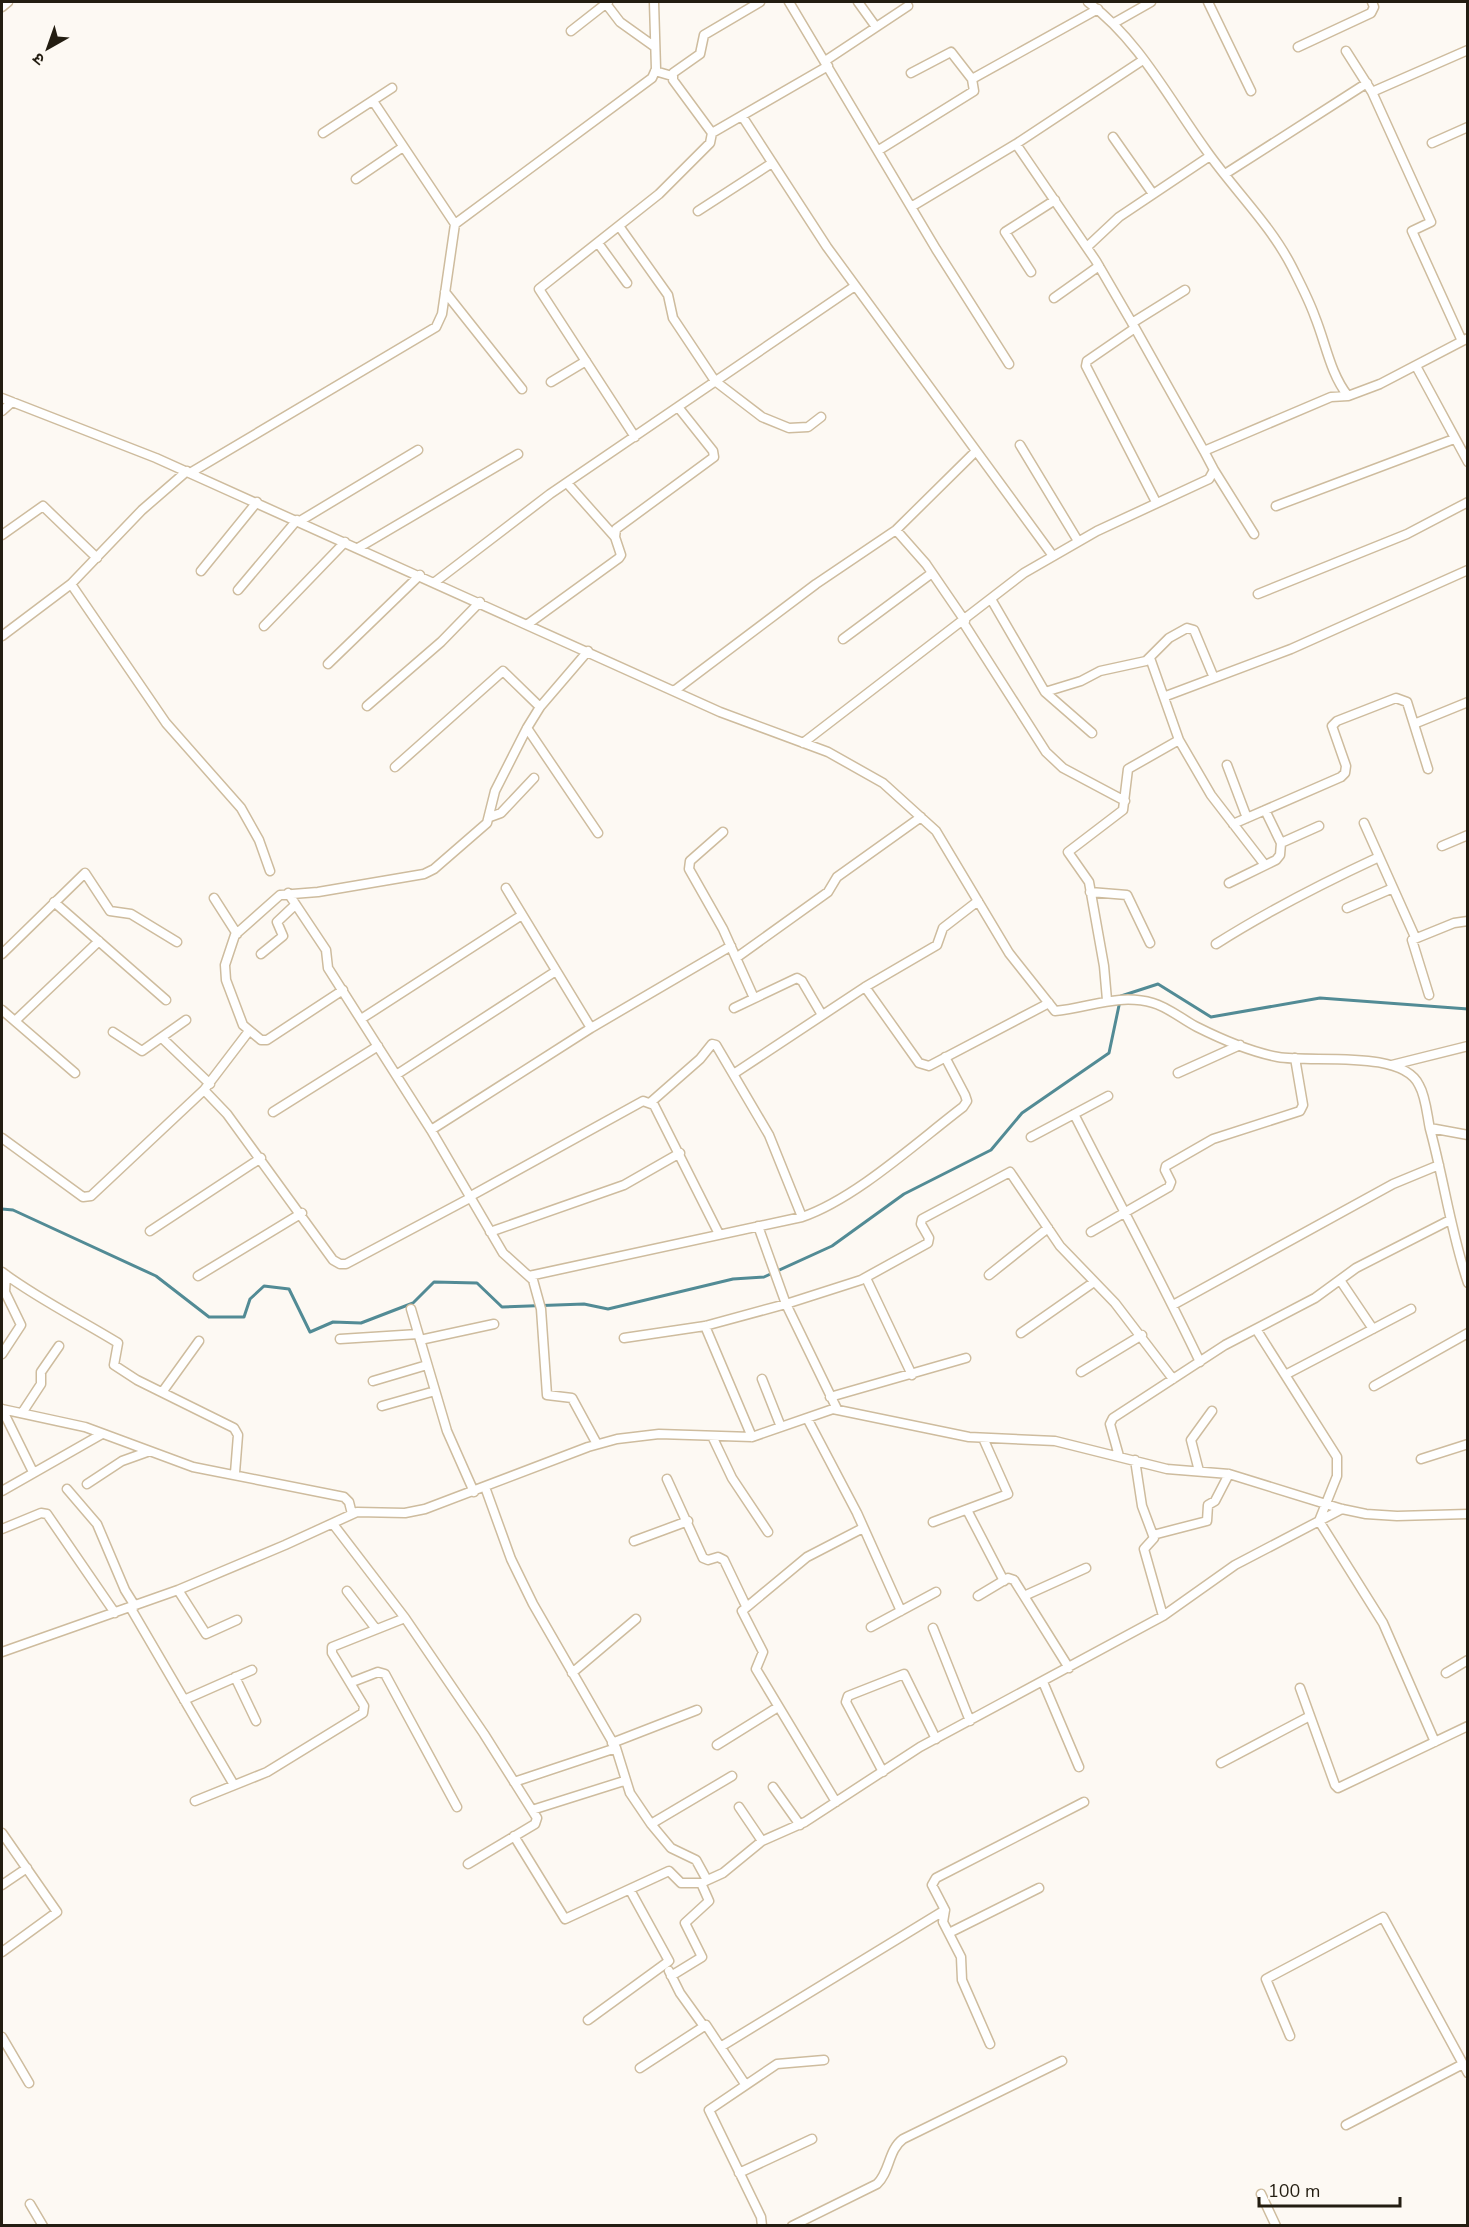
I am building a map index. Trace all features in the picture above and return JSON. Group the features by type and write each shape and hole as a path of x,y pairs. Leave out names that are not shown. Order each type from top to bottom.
{"street":[{"path":"2,7 8,2"},
{"path":"455,224 651,78 655,71 654,2"},
{"path":"672,76 700,54 704,35 760,2"},
{"path":"789,2 936,249 1010,364"},
{"path":"858,2 876,27"},
{"path":"1088,2 1114,23 1143,60 1210,156 1267,226 1291,265 1315,316 1337,382 1348,396"},
{"path":"1114,23 1151,2"},
{"path":"1208,2 1251,91"},
{"path":"1298,47 1371,13 1374,7 1372,2"},
{"path":"571,31 608,3 620,22 655,47"},
{"path":"712,133 826,64 908,6"},
{"path":"972,79 1098,9"},
{"path":"1372,92 1467,50"},
{"path":"1204,451 1331,397 1348,396 1416,366 1465,339 1412,231 1431,222 1372,92 1346,51"},
{"path":"879,150 972,94 974,87 972,79 951,52 911,73"},
{"path":"911,207 1016,144 1143,60"},
{"path":"635,437 539,289 668,185 710,143 712,133 672,76 655,71"},
{"path":"1225,174 1367,84"},
{"path":"323,133 392,88"},
{"path":"2,636 70,584 98,558 142,510 188,472 430,331 440,321 455,224 373,101"},
{"path":"741,116 855,286 1053,556"},
{"path":"1432,143 1467,127"},
{"path":"1113,136 1153,194"},
{"path":"1016,144 1099,266 1214,470 1254,534"},
{"path":"356,179 404,147"},
{"path":"1087,247 1119,217 1210,156"},
{"path":"698,211 772,163"},
{"path":"1031,272 1005,232 1055,200"},
{"path":"619,226 668,295 673,318 716,381 762,417 789,428 808,427 821,417"},
{"path":"598,243 627,283"},
{"path":"1054,298 1099,266"},
{"path":"435,582 567,483 813,317 855,286"},
{"path":"1156,502 1086,366 1087,361 1095,353 1185,290"},
{"path":"446,292 522,389"},
{"path":"551,382 586,361"},
{"path":"1416,366 1467,462"},
{"path":"2,398 70,423 188,472 720,712 828,752 883,783 936,831 1010,953 1055,1011 1074,1009 1109,999 1154,1003 1198,1027 1240,1045 1277,1057 1363,1060 1406,1069 1419,1084 1439,1165 1454,1244 1467,1280"},
{"path":"2,411 12,402"},
{"path":"615,537 616,529 620,525 714,457 713,451 678,407"},
{"path":"1276,506 1454,439"},
{"path":"1020,445 1078,541"},
{"path":"238,590 298,521 418,450"},
{"path":"674,691 816,584 896,530 975,452"},
{"path":"358,548 518,454"},
{"path":"803,743 1024,573 1078,541 1156,502 1209,479 1214,470"},
{"path":"528,624 619,558 621,551 615,537 567,483"},
{"path":"201,571 256,502"},
{"path":"1258,594 1407,534 1467,502"},
{"path":"2,535 43,506 98,558"},
{"path":"896,530 932,573 1046,752 1063,768 1125,801"},
{"path":"264,627 345,542"},
{"path":"1166,696 1291,649 1467,570"},
{"path":"843,639 932,573"},
{"path":"328,664 420,575"},
{"path":"70,584 159,714 241,808 259,840 270,871"},
{"path":"991,599 1045,692 1092,733"},
{"path":"367,706 441,642 480,602"},
{"path":"1045,692 1081,681 1100,671 1141,662 1150,658 1169,638 1190,628 1215,678"},
{"path":"490,817 495,791 527,728 540,707 588,651"},
{"path":"1150,658 1166,696 1179,740 1211,795 1265,865"},
{"path":"395,767 503,671 540,707"},
{"path":"1233,824 1345,773 1346,766 1332,731 1337,721 1396,698 1407,702 1428,769"},
{"path":"1414,724 1467,702"},
{"path":"527,728 598,834"},
{"path":"1109,999 1088,878 1068,852 1123,810 1128,769 1179,740"},
{"path":"1227,765 1247,818"},
{"path":"343,990 267,1040 261,1040 241,1022 225,975 231,941 276,897 288,893 318,892 429,872 471,838 490,817 501,813 534,778"},
{"path":"1229,882 1279,858 1281,843 1265,810"},
{"path":"736,958 828,892 837,877 921,817"},
{"path":"1364,823 1415,937 1412,945 1429,995"},
{"path":"1281,843 1318,826"},
{"path":"723,832 688,864 731,946 754,998"},
{"path":"1442,846 1467,835"},
{"path":"1216,944 1288,902 1379,857"},
{"path":"2,954 85,873 110,911 131,914 177,942"},
{"path":"506,888 591,1028"},
{"path":"1347,909 1393,888"},
{"path":"1090,892 1127,896 1150,943"},
{"path":"288,893 326,950 327,965 431,1130 503,1253 529,1276 537,1292 541,1309 547,1395 572,1398 597,1444"},
{"path":"214,898 237,933"},
{"path":"735,1073 865,987 937,945 943,928 978,901"},
{"path":"54,902 166,1000"},
{"path":"261,954 283,936 277,922 295,905"},
{"path":"361,1019 522,915"},
{"path":"1415,937 1454,922 1467,921"},
{"path":"15,1021 99,941"},
{"path":"431,1130 591,1028 731,946"},
{"path":"396,1075 556,971"},
{"path":"734,1008 797,978 802,981 822,1015"},
{"path":"865,987 919,1063 929,1066 1049,1003"},
{"path":"2,1010 75,1073"},
{"path":"112,1032 142,1051 186,1020"},
{"path":"2,1138 83,1197 92,1196 207,1087 249,1031"},
{"path":"162,1038 207,1087 302,1213 333,1260 343,1264 470,1198 643,1101 651,1102 700,1059 714,1043 735,1073 770,1135 802,1217"},
{"path":"1178,1073 1240,1045"},
{"path":"273,1112 378,1046"},
{"path":"1388,1066 1467,1046"},
{"path":"529,1276 802,1217 836,1202 963,1107 967,1101 965,1095 945,1057"},
{"path":"1091,1232 1169,1187 1171,1182 1165,1170 1166,1166 1208,1140 1300,1111 1303,1105 1295,1058"},
{"path":"1031,1137 1108,1096"},
{"path":"651,1102 680,1153 719,1234"},
{"path":"1074,1114 1124,1213 1152,1261 1200,1362"},
{"path":"1430,1128 1467,1136"},
{"path":"490,1232 631,1182 680,1153"},
{"path":"150,1231 261,1158"},
{"path":"1173,1305 1393,1184 1439,1165"},
{"path":"624,1338 705,1326 786,1304 866,1278 928,1243 929,1238 921,1224 922,1219 1006,1173 1012,1174 1074,1262 1142,1335 1173,1379"},
{"path":"198,1276 302,1213"},
{"path":"1119,1456 1111,1421 1200,1362 1315,1298 1356,1268 1450,1220"},
{"path":"758,1226 770,1265 786,1304 837,1409"},
{"path":"989,1275 1048,1228"},
{"path":"2,1354 21,1325 5,1292 4,1273"},
{"path":"4,1273 29,1293 51,1302 118,1343 114,1365 143,1383 163,1391 237,1431 235,1473"},
{"path":"866,1278 912,1375"},
{"path":"1340,1280 1373,1329"},
{"path":"1021,1333 1094,1282"},
{"path":"411,1309 447,1431 474,1492"},
{"path":"1285,1375 1411,1309"},
{"path":"340,1339 419,1337 494,1324"},
{"path":"705,1326 752,1437"},
{"path":"1256,1329 1337,1457 1337,1476 1319,1521"},
{"path":"1374,1386 1467,1333"},
{"path":"1081,1372 1142,1335"},
{"path":"163,1391 199,1341"},
{"path":"22,1413 40,1384 41,1372 59,1346"},
{"path":"830,1397 966,1358"},
{"path":"373,1381 427,1365"},
{"path":"762,1378 782,1427"},
{"path":"382,1406 435,1391"},
{"path":"2,1409 102,1434 193,1467 235,1473 344,1497 349,1502 352,1514"},
{"path":"2,1409 33,1472"},
{"path":"2,1652 178,1590 352,1514 364,1511 414,1512 474,1492 597,1444 650,1434 752,1437 837,1409 983,1438 1047,1440 1167,1468 1229,1474 1342,1509 1390,1516 1467,1514"},
{"path":"1199,1471 1191,1440 1212,1411"},
{"path":"807,1418 863,1528 901,1611"},
{"path":"2,1491 102,1434"},
{"path":"712,1436 732,1478 768,1532"},
{"path":"933,1522 1008,1494 983,1438"},
{"path":"1421,1459 1467,1444"},
{"path":"87,1484 122,1461 151,1451"},
{"path":"1135,1460 1142,1506 1154,1540 1146,1544 1144,1549 1163,1616"},
{"path":"1153,1535 1207,1521 1208,1504 1215,1501 1229,1474"},
{"path":"667,1479 703,1558 708,1560 718,1557 724,1560 747,1606"},
{"path":"485,1487 511,1559 614,1746 624,1781 651,1824 671,1848 696,1860 709,1901 685,1923 702,1957 671,1976"},
{"path":"67,1489 97,1524 132,1606 234,1785"},
{"path":"967,1509 1004,1581"},
{"path":"514,1836 565,1919 669,1871 681,1883 704,1882 723,1873 762,1841 800,1825 936,1739 1163,1616 1235,1565 1342,1509"},
{"path":"2,1529 41,1513 47,1514 115,1613"},
{"path":"634,1541 688,1521"},
{"path":"1319,1521 1383,1623 1435,1742"},
{"path":"333,1524 405,1618 532,1810 537,1821 468,1864"},
{"path":"836,1802 756,1669 764,1655 742,1615 747,1606 807,1557 863,1528"},
{"path":"1024,1596 1086,1568"},
{"path":"978,1596 1004,1581 1014,1580 1069,1668"},
{"path":"178,1590 206,1635 237,1620"},
{"path":"347,1591 376,1629"},
{"path":"871,1627 936,1592"},
{"path":"195,1801 281,1764 363,1713 364,1706 352,1682 332,1653 332,1647 405,1618"},
{"path":"572,1673 636,1619"},
{"path":"933,1628 970,1721"},
{"path":"1446,1672 1467,1660"},
{"path":"184,1700 252,1670"},
{"path":"352,1682 378,1672 385,1674 458,1807"},
{"path":"883,1772 846,1702 848,1696 904,1674 936,1739"},
{"path":"235,1677 256,1722"},
{"path":"1043,1682 1079,1767"},
{"path":"1300,1688 1338,1788 1467,1726"},
{"path":"717,1745 778,1707"},
{"path":"513,1782 614,1746 697,1710"},
{"path":"1221,1763 1310,1716"},
{"path":"651,1824 732,1776"},
{"path":"532,1810 624,1781"},
{"path":"773,1786 800,1825"},
{"path":"990,2044 962,1980 961,1957 943,1922 945,1910 933,1888 936,1878 1084,1802"},
{"path":"739,1807 762,1841"},
{"path":"2,1833 57,1912 2,1952"},
{"path":"2,1885 27,1868"},
{"path":"949,1933 1040,1888"},
{"path":"630,1890 668,1957 666,1965 671,1976 703,2025 710,2027 745,2084"},
{"path":"722,2046 945,1910"},
{"path":"1290,2036 1266,1979 1383,1917 1465,2068 1346,2125"},
{"path":"588,2020 666,1965"},
{"path":"640,2068 703,2025"},
{"path":"2,2037 28,2083"},
{"path":"762,2226 761,2217 709,2110 777,2064 824,2060"},
{"path":"792,2226 877,2184 884,2176 895,2147 903,2139 1062,2061"},
{"path":"739,2174 812,2139"},
{"path":"1261,2194 1276,2226"},
{"path":"30,2204 44,2226"}],"waterway":[{"path":"2,1209 13,1210 156,1276 209,1317 244,1317 250,1299 264,1286 289,1289 310,1332 333,1322 361,1323 413,1303 434,1282 477,1283 502,1307 584,1304 608,1309 733,1279 764,1277 832,1246 904,1194 991,1150 1022,1113 1109,1053 1121,996 1158,984 1211,1017 1320,998 1468,1009"}]}
